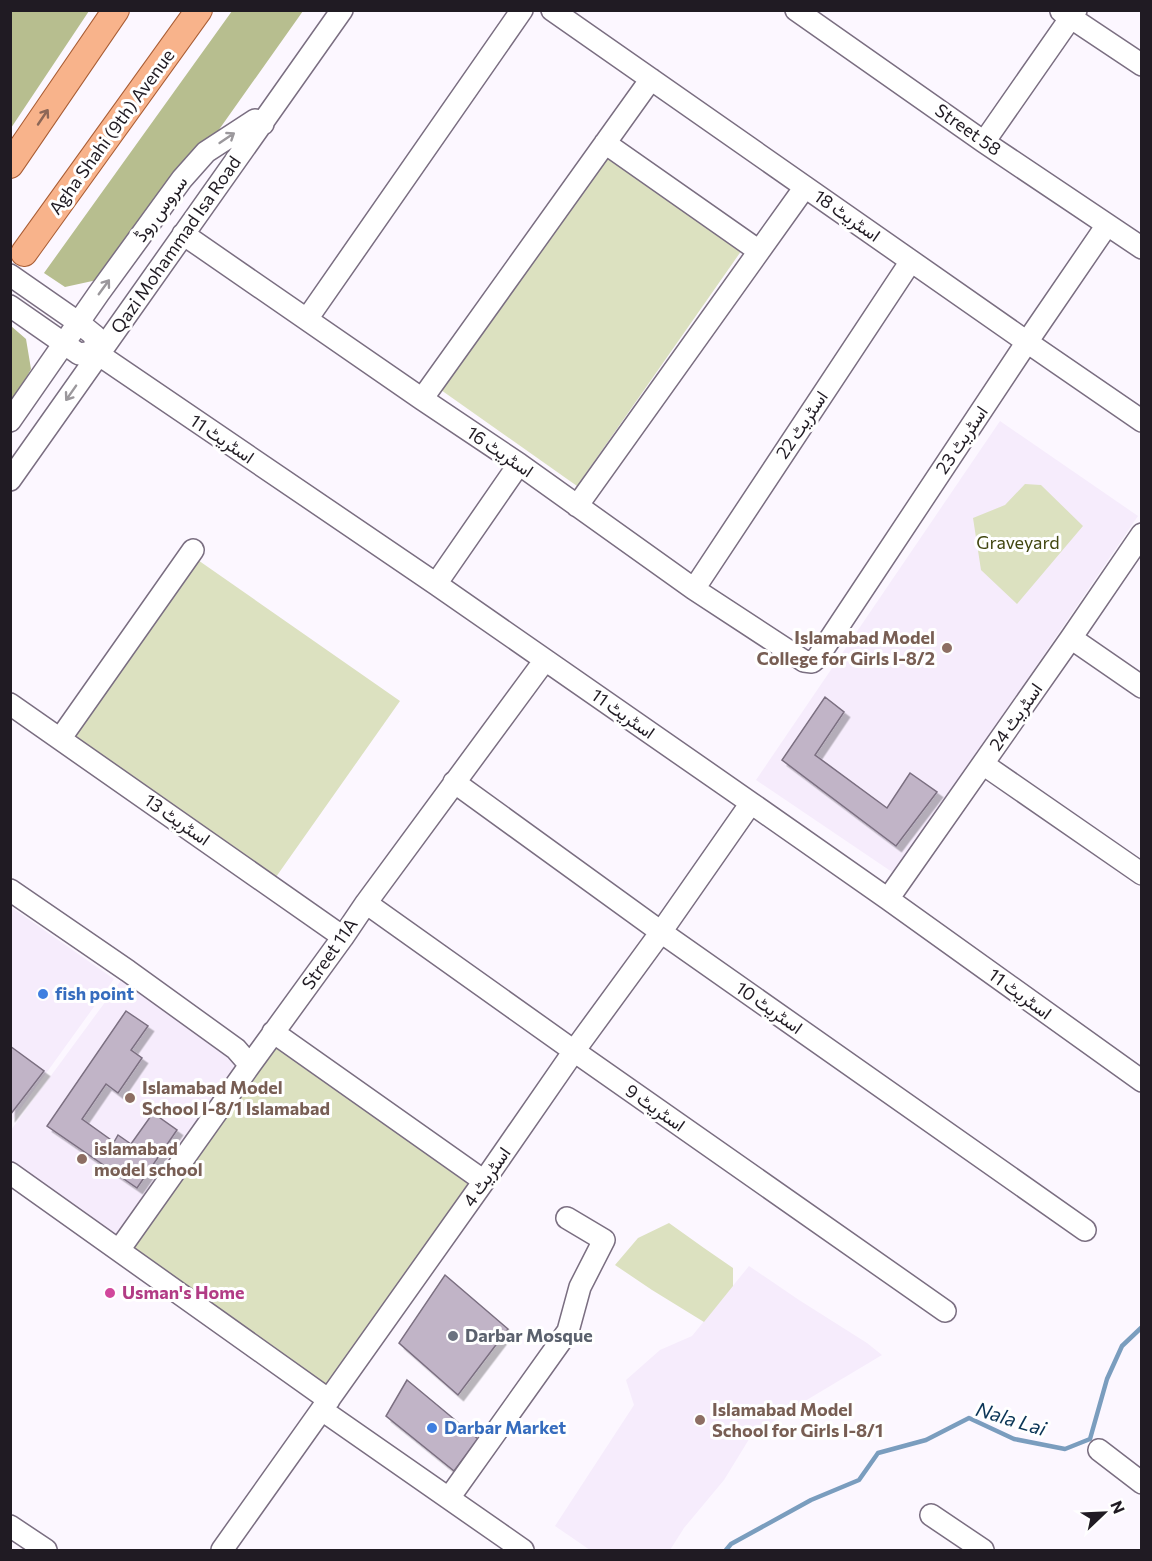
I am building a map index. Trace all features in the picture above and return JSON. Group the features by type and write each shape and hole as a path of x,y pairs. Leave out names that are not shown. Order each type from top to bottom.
{"main road":[{"path":"10,165 116,10"},
{"name":"Agha Shahi (9th) Avenue","path":"24,254 199,10"}],"street":[{"name":"Qazi Mohammad Isa Road","path":"10,480 97,353 342,10"},
{"path":"307,319 522,10"},
{"name":"اسٹریٹ 18","path":"552,10 1142,421"},
{"name":"Street 58","path":"795,10 984,142 1142,248"},
{"path":"984,142 1069,13 1142,65"},
{"path":"422,399 651,79"},
{"name":"سروس روڈ","path":"10,421 182,179 198,160 206,152 255,120 263,123"},
{"path":"605,143 759,251"},
{"path":"577,506 805,186"},
{"name":"اسٹریٹ 23","path":"818,657 1107,225"},
{"name":"اسٹریٹ 16","path":"183,234 519,464 694,589 804,661 812,662 818,657"},
{"name":"اسٹریٹ 22","path":"694,589 911,261"},
{"path":"10,275 79,322 94,336 97,353 79,354 10,306"},
{"name":"اسٹریٹ 11","path":"97,353 436,584 751,803 1142,1081"},
{"path":"436,584 519,464"},
{"name":"اسٹریٹ 24","path":"888,899 1142,534"},
{"path":"60,739 193,550"},
{"path":"1071,638 1142,687"},
{"name":"Street 11A","path":"119,1251 273,1032 545,660"},
{"name":"اسٹریٹ 13","path":"10,704 343,937"},
{"path":"983,764 1142,874"},
{"name":"اسٹریٹ 10","path":"454,782 661,932 1085,1230"},
{"name":"اسٹریٹ 4","path":"222,1551 751,803"},
{"path":"10,890 128,970 236,1049 250,1065"},
{"name":"اسٹریٹ 9","path":"366,903 574,1052 945,1311"},
{"path":"273,1032 484,1181"},
{"path":"10,1173 119,1251 523,1551"},
{"path":"449,1498 568,1331 580,1287 604,1240 567,1218"},
{"path":"1099,1450 1142,1483"},
{"path":"931,1515 983,1551"},
{"path":"10,1526 46,1551"}],"shaded area":[{"name":"Islamabad Model College for Girls I-8/2","path":"1000,421 1138,516 895,874 756,780"},
{"path":"11,907 114,979 11,1122"},
{"name":"Islamabad Model School I-8/1 Islamabad","path":"128,971 250,1065 119,1250 11,1173 11,1130"},
{"name":"Islamabad Model School for Girls I-8/1","path":"749,1266 882,1355 751,1436 724,1480 684,1528 670,1550 590,1550 555,1526 634,1405 626,1380 660,1350 692,1336"}],"green space":[{"path":"10,11 89,11 11,128"},
{"path":"232,11 303,11 218,131 97,280 65,287 44,273"},
{"path":"609,151 744,247 577,486 441,390"},
{"path":"11,326 26,339 31,369 11,406"},
{"name":"Graveyard","path":"1025,484 1041,485 1083,526 1017,604 981,570 973,518 1005,505"},
{"path":"195,558 400,701 276,877 68,736"},
{"path":"273,1032 484,1181 331,1391 125,1247"},
{"path":"669,1223 733,1268 733,1286 704,1322 615,1265 638,1238"}],"building":[{"path":"825,697 844,712 815,755 887,808 910,773 937,792 896,846 782,760"},
{"path":"126,1011 148,1026 131,1050 142,1058 118,1093 106,1084 82,1119 114,1142 118,1135 131,1144 153,1113 177,1130 137,1188 47,1126"},
{"path":"10,1046 44,1071 10,1115"},
{"name":"Darbar Mosque","path":"445,1275 508,1329 458,1395 399,1343"},
{"name":"Darbar Market","path":"407,1380 478,1439 454,1471 386,1416"}],"waterway":[{"name":"Nala Lai","path":"726,1550 731,1544 811,1500 859,1480 878,1453 926,1440 969,1418 1014,1439 1065,1449 1090,1439 1107,1379 1122,1346 1142,1327"}],"place":[{"name":"Islamabad Model College for Girls I-8/2","path":"947,648"},
{"name":"fish point","path":"43,994"},
{"name":"Islamabad Model School I-8/1 Islamabad","path":"130,1098"},
{"name":"islamabad model school","path":"82,1159"},
{"name":"Usman's Home","path":"110,1293"},
{"name":"Darbar Mosque","path":"453,1336"},
{"name":"Islamabad Model School for Girls I-8/1","path":"700,1420"},
{"name":"Darbar Market","path":"432,1428"}]}
